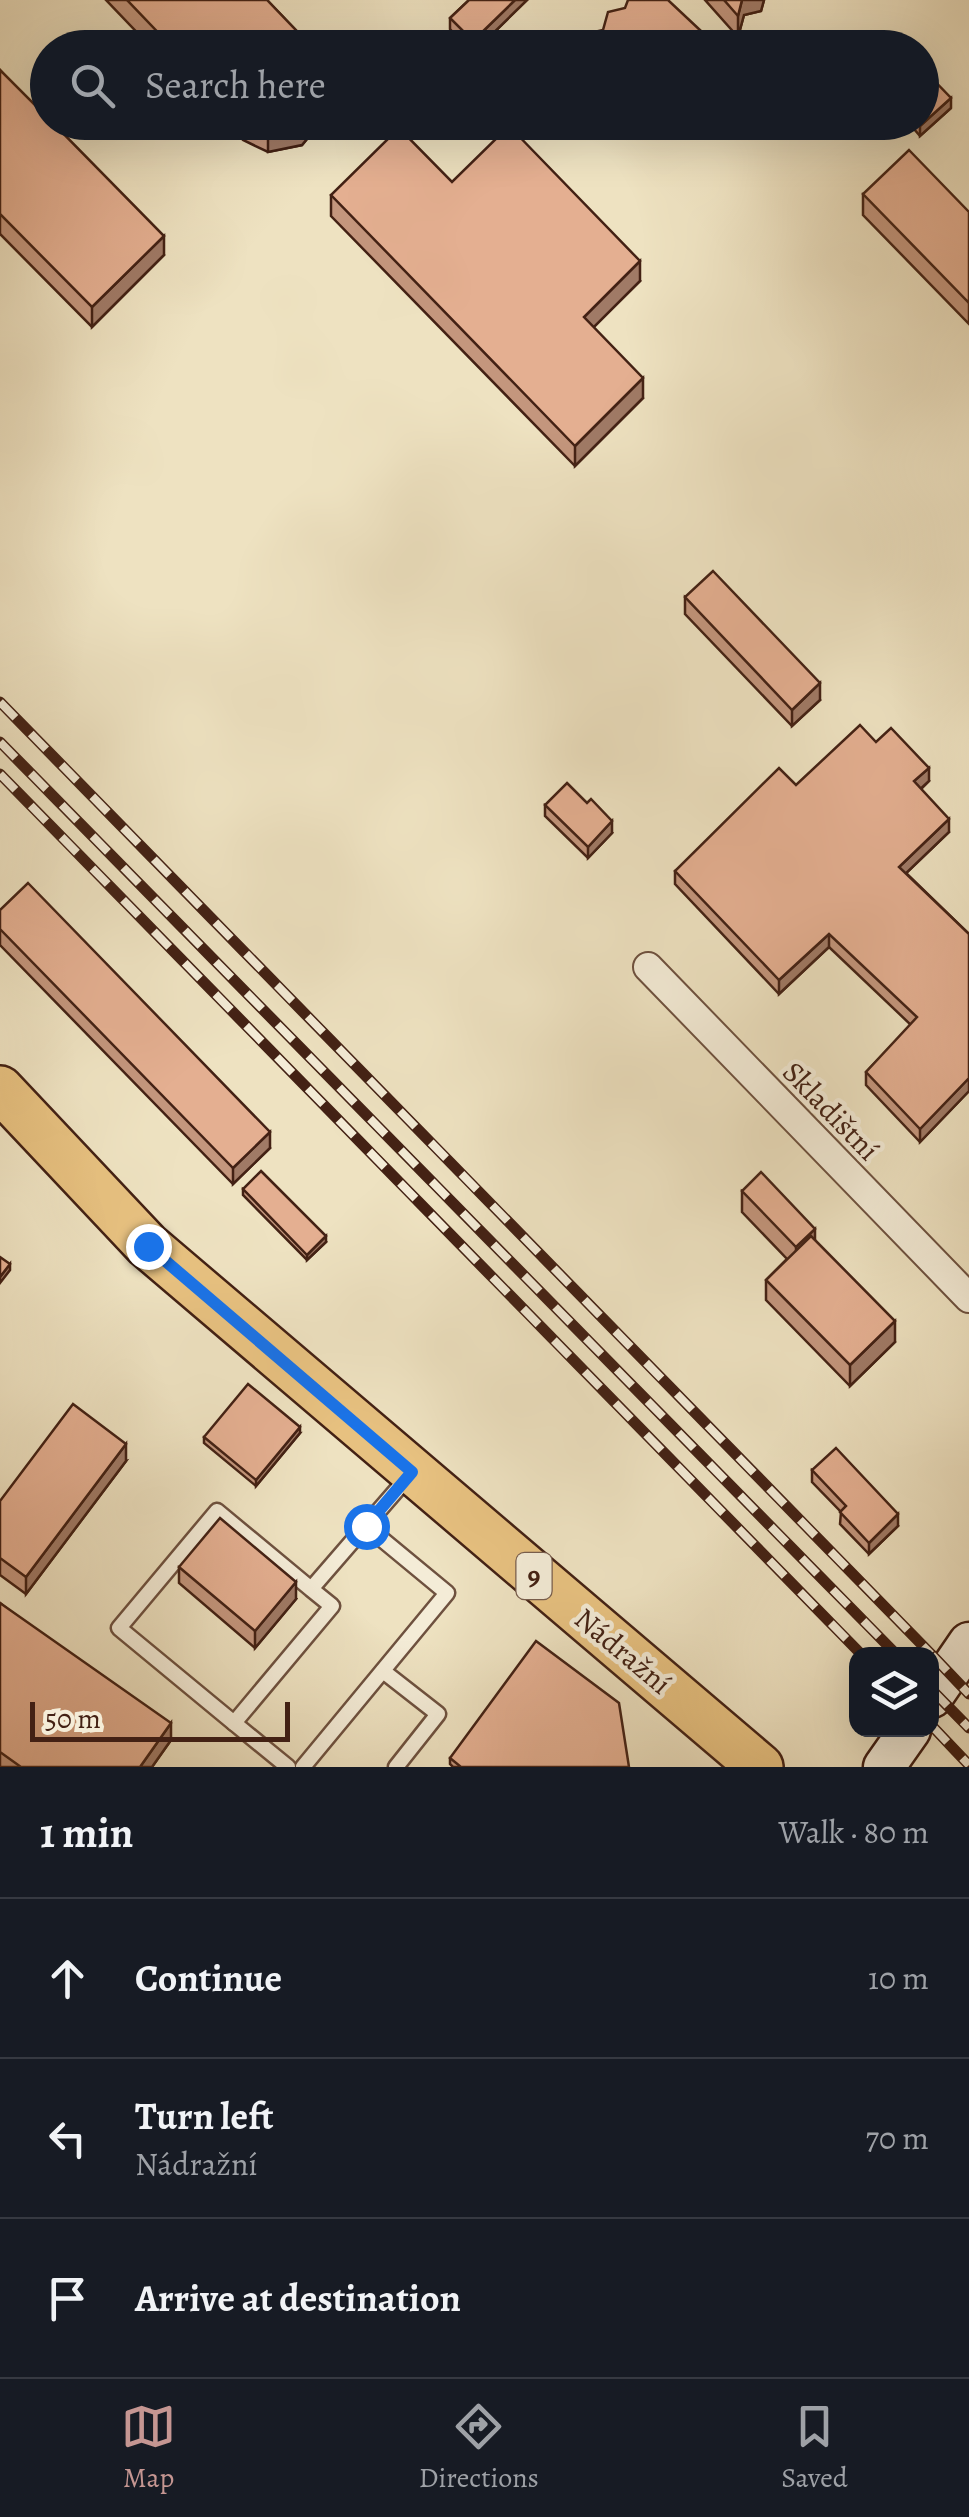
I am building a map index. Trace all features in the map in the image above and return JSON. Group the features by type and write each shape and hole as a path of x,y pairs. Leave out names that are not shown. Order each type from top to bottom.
{"main road":[{"name":"Nádražní","path":"0,1089 148,1246 760,1767"},
{"path":"939,1687 969,1643"},
{"path":"884,1767 905,1737"}],"street":[{"name":"Skladištní","path":"648,966 969,1298"}],"lane":[{"path":"312,1589 412,1472"},
{"path":"234,1724 332,1606 217,1511 119,1628 234,1724 288,1767"},
{"path":"303,1767 446,1593 366,1526"},
{"path":"382,1671 438,1714 396,1767"}],"building":[{"path":"127,0 267,0 296,30 156,30"},
{"path":"469,0 515,0 484,30 462,30 450,18"},
{"path":"628,0 668,0 700,30 603,30 608,12 625,8"},
{"path":"724,0 742,0 738,16"},
{"path":"0,70 30,100 30,140 70,140 164,236 92,307 0,214"},
{"path":"939,86 951,98 939,109"},
{"path":"387,140 411,140 452,182 495,140 523,140 640,261 584,317 643,378 575,446 331,195"},
{"path":"909,150 969,212 969,303 863,194"},
{"path":"713,571 820,683 792,710 685,597"},
{"path":"860,725 876,742 891,728 929,768 914,781 949,819 899,867 969,934 969,1078 920,1129 866,1072 917,1017 829,934 779,980 675,871 779,768 796,785"},
{"path":"567,783 587,803 591,799 612,821 588,847 545,805"},
{"path":"28,883 270,1132 233,1168 0,929 0,910"},
{"path":"261,1171 326,1236 307,1255 243,1189"},
{"path":"761,1172 815,1229 796,1247 742,1191"},
{"path":"811,1236 895,1321 850,1365 766,1280"},
{"path":"0,1257 10,1264 0,1277"},
{"path":"248,1384 300,1427 256,1480 204,1437"},
{"path":"73,1404 126,1444 26,1577 0,1558 0,1501"},
{"path":"836,1448 898,1514 869,1543 840,1512 846,1506 812,1470"},
{"path":"220,1518 296,1582 255,1631 179,1567"},
{"path":"0,1603 171,1723 140,1767 21,1767 0,1752"},
{"path":"536,1641 619,1703 629,1767 461,1767 450,1758"}],"railway":[{"path":"0,702 924,1647"},
{"path":"0,742 889,1647"},
{"path":"0,774 854,1647"},
{"path":"939,1662 969,1694"},
{"path":"939,1697 969,1728"},
{"path":"939,1733 969,1765"}],"route":[{"path":"148,1246 412,1472 366,1526"}]}
